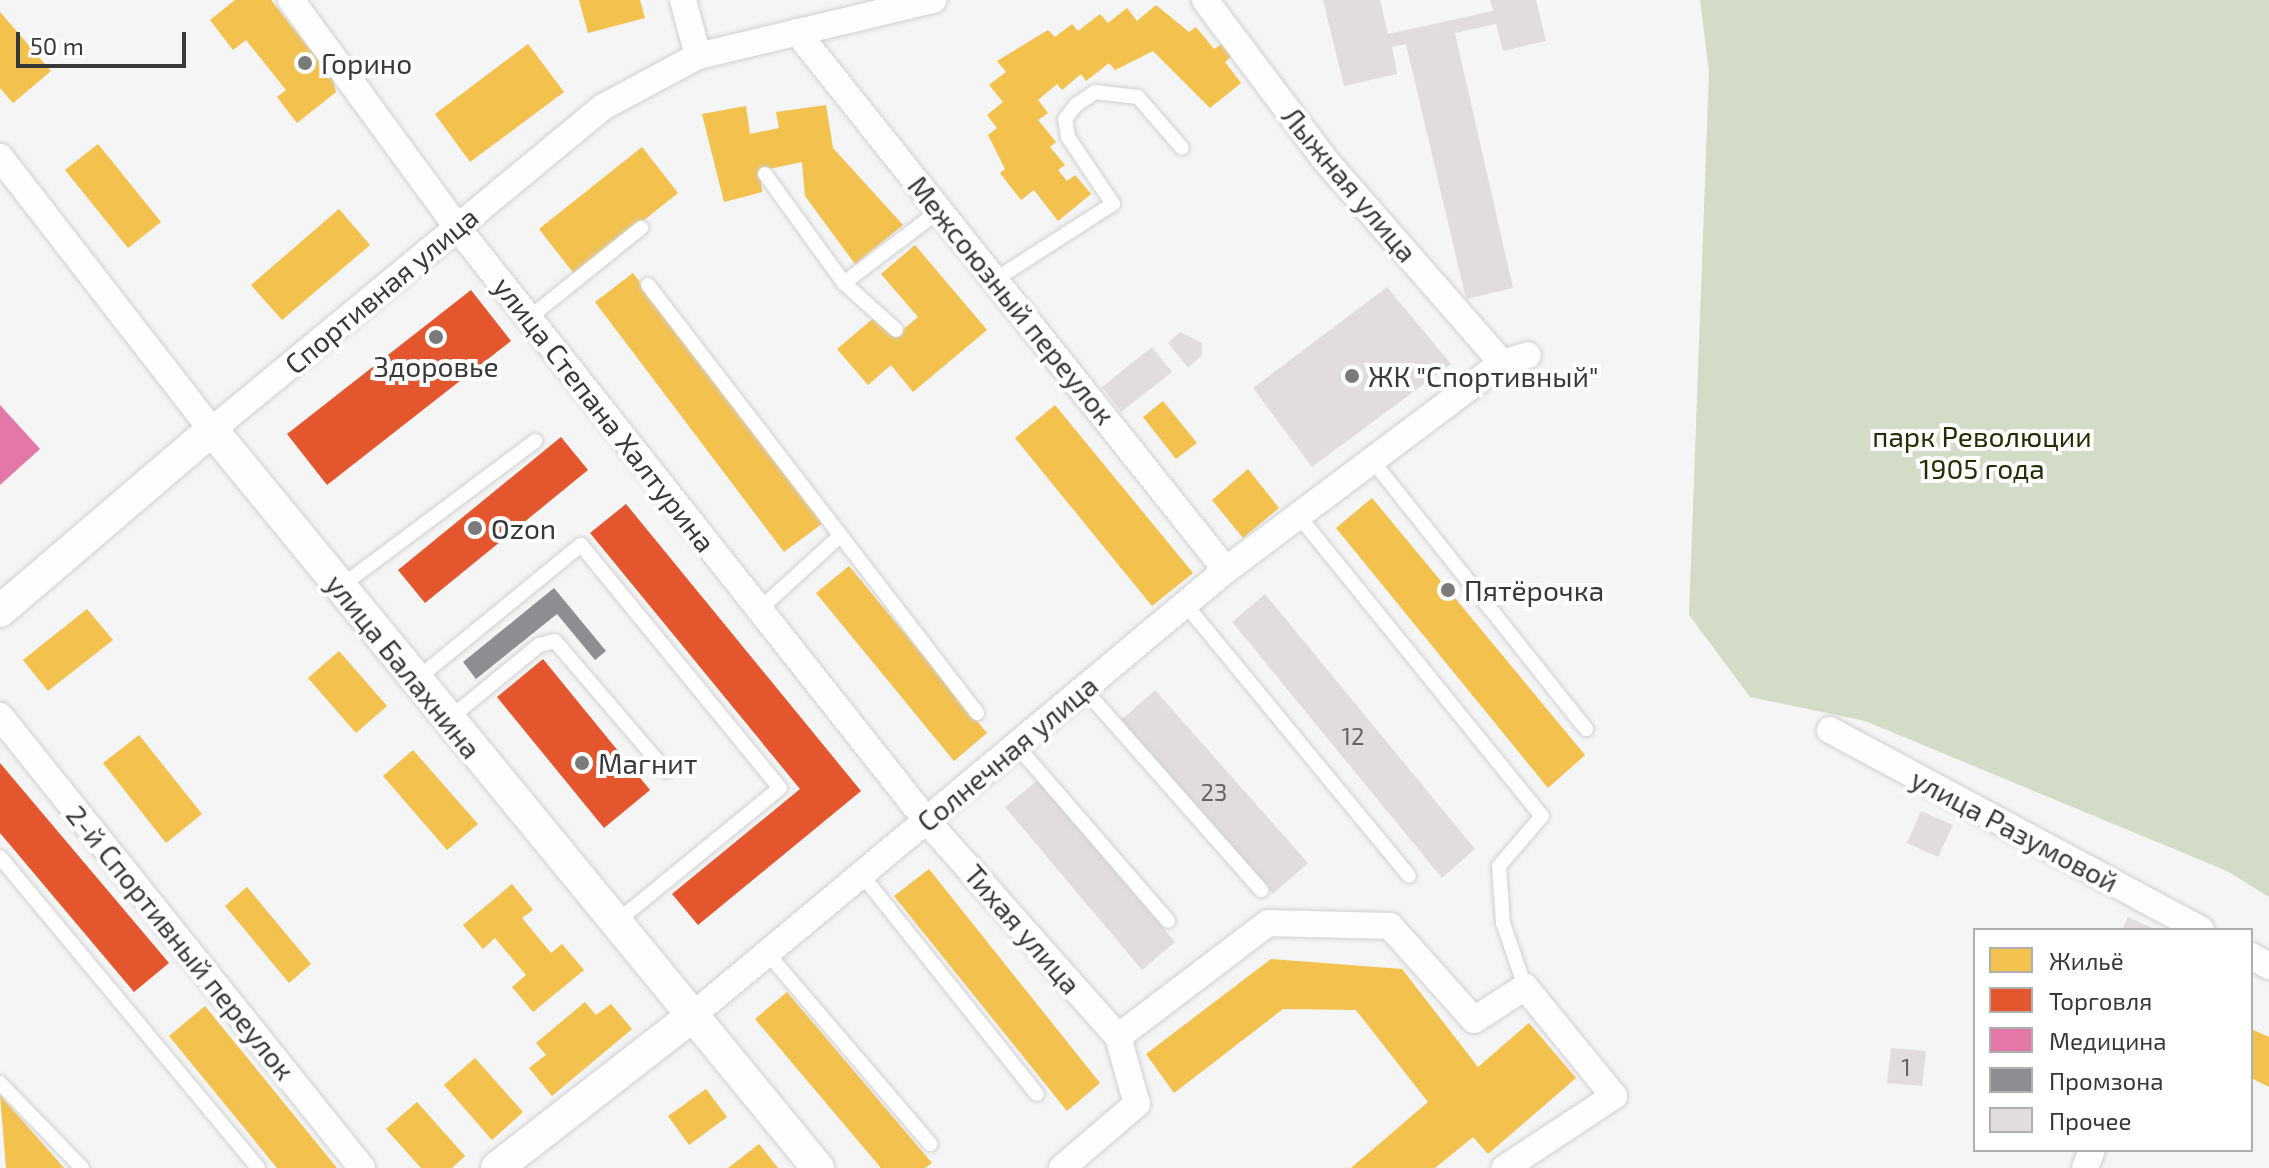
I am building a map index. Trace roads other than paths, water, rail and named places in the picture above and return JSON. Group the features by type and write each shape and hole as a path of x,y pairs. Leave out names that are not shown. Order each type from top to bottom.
{"street":[{"name":"улица Степана Халтурина","path":"291,0 457,227 927,821"},
{"path":"683,0 698,56"},
{"path":"797,32 933,0"},
{"name":"Лыжная улица","path":"1205,0 1326,161 1502,363"},
{"name":"Спортивная улица","path":"0,611 212,430 603,107 698,56 797,32"},
{"name":"Межсоюзный переулок","path":"797,32 1226,570"},
{"name":"улица Балахнина","path":"0,157 212,430 339,587 818,1168"},
{"name":"Солнечная улица","path":"497,1168 768,954 1226,570 1502,363 1528,355"},
{"name":"2-й Спортивный переулок","path":"0,716 362,1168"},
{"name":"улица Разумовой","path":"1830,730 2185,926"},
{"name":"Тихая улица","path":"927,821 1118,1037"},
{"path":"1062,1168 1137,1104 1118,1037 1268,923 1390,926 1474,1020 1525,987 1614,1096 1505,1168"}],"lane":[{"path":"996,279 1113,204 1068,137 1065,119 1076,105 1095,92 1138,97 1182,148"},
{"path":"765,174 844,283 896,330"},
{"path":"844,283 940,210"},
{"path":"529,318 641,228"},
{"path":"648,285 977,713"},
{"path":"339,587 535,441"},
{"path":"1372,460 1586,729"},
{"path":"1298,515 1542,816 1499,866 1503,923 1525,987"},
{"path":"760,609 840,536"},
{"path":"416,680 581,545 591,557 780,788 615,923"},
{"path":"1185,604 1409,876"},
{"path":"448,720 539,645 555,641 666,771"},
{"path":"1084,689 1261,890"},
{"path":"1017,746 1168,921"},
{"path":"0,857 258,1168"},
{"path":"862,875 1037,1094"},
{"path":"768,954 930,1144"},
{"path":"0,1083 82,1168"}],"place":[{"name":"Горино","path":"305,63"},
{"name":"Здоровье","path":"436,337"},
{"name":"ЖК \"Спортивный\"","path":"1352,376"},
{"name":"Ozon","path":"475,528"},
{"name":"Пятёрочка","path":"1448,590"},
{"name":"Магнит","path":"582,763"}],"park label":[{"name":"парк Революции 1905 года","path":"1982,452"}]}
